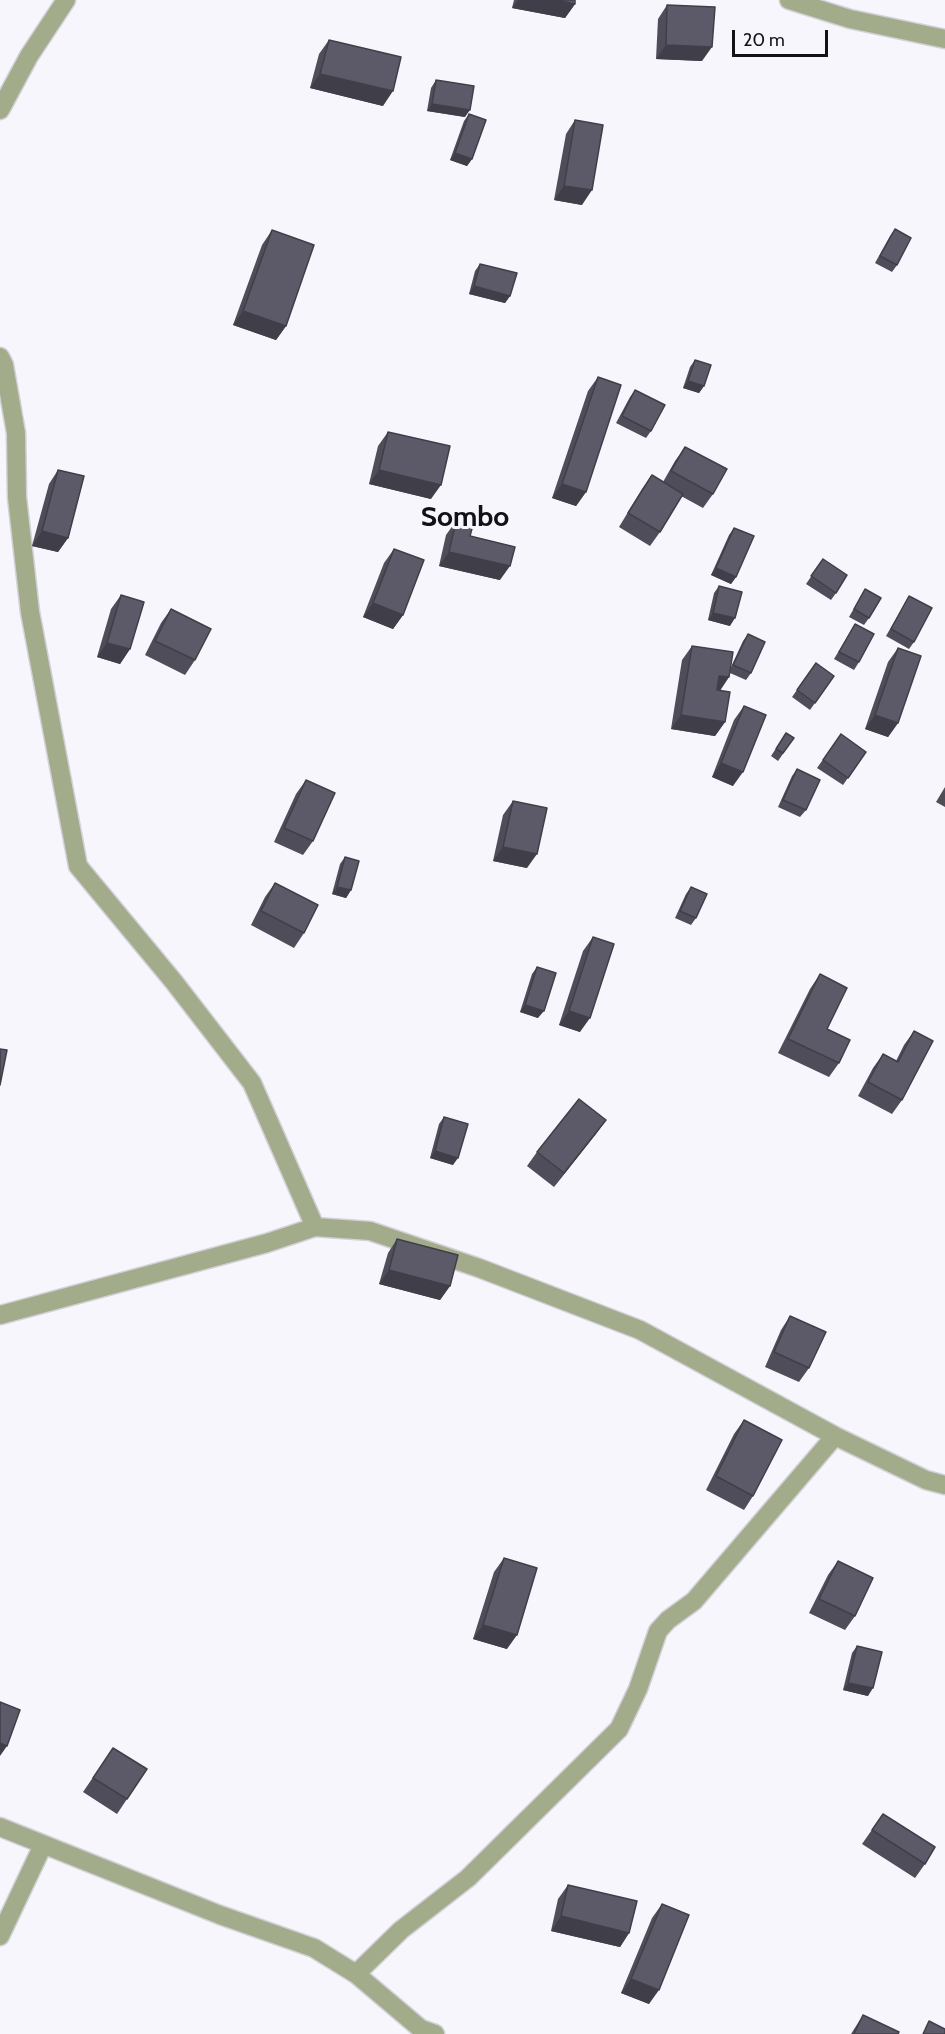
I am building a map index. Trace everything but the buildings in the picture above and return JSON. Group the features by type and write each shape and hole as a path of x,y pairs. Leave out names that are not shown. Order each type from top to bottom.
{"street":[{"path":"0,110 29,56 66,0"},
{"path":"789,0 850,19 945,39"},
{"path":"0,357 4,364 16,433 17,497 30,612 78,866 174,982 252,1083 315,1227"},
{"path":"0,1316 267,1243 315,1227 370,1231 480,1268 640,1330 835,1436 926,1480 945,1485"},
{"path":"356,1974 400,1930 468,1878 619,1729 638,1689 658,1631 668,1620 694,1601 835,1436"},
{"path":"0,1827 220,1915 314,1948 356,1974 421,2029 435,2034"},
{"path":"0,1936 43,1845"}],"district":[{"name":"Sombo","path":"465,518"}]}
